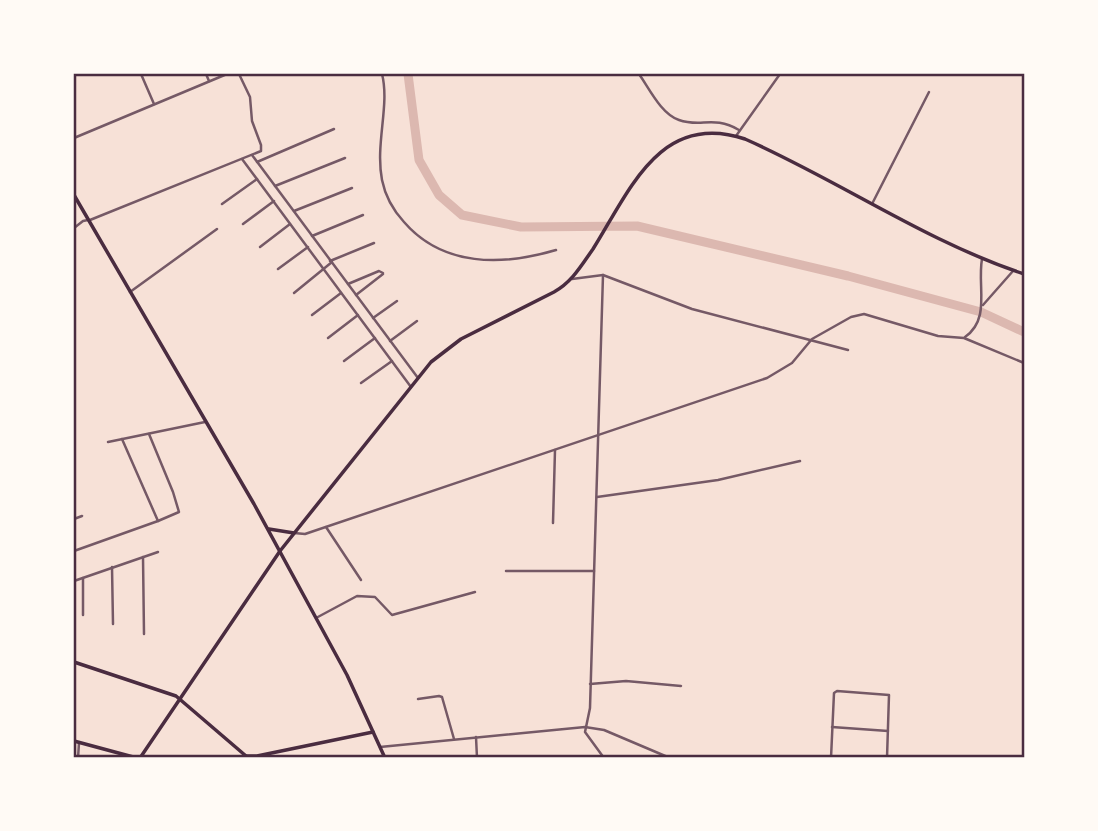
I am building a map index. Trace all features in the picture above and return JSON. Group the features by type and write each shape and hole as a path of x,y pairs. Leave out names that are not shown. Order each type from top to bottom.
{"main road":[{"path":"74,741 139,758 280,551 438,355 454,343 554,292 572,279 653,158 679,139 709,132 749,141 939,240 1024,274"},
{"path":"74,195 280,551 347,675 385,758"},
{"path":"267,528 294,533"},
{"path":"74,662 171,694 246,757 373,732"}],"street":[{"path":"141,74 154,104"},
{"path":"206,74 209,81"},
{"path":"74,138 228,74"},
{"path":"74,228 83,221 261,150 252,121 250,97 239,74"},
{"path":"382,74 385,95 380,132 382,180 389,200 417,237 442,251 491,261 527,259 556,250"},
{"path":"639,74 665,111 673,117 684,121 726,122 738,130"},
{"path":"736,136 780,74"},
{"path":"872,205 929,92"},
{"path":"257,162 334,129"},
{"path":"252,155 418,378"},
{"path":"275,186 345,158"},
{"path":"242,159 411,387"},
{"path":"252,172 260,166"},
{"path":"222,204 257,179"},
{"path":"294,211 352,188"},
{"path":"243,224 274,201"},
{"path":"312,236 363,215"},
{"path":"260,247 290,224"},
{"path":"130,292 217,229"},
{"path":"294,293 331,262 374,243"},
{"path":"278,269 307,247"},
{"path":"982,259 980,278 983,305"},
{"path":"328,275 337,269"},
{"path":"964,338 976,326 983,305 1013,270"},
{"path":"348,284 379,271 383,272 382,277 356,295"},
{"path":"572,279 603,275 692,309 812,339 848,351"},
{"path":"603,275 589,713 585,727 587,737 604,758"},
{"path":"312,315 341,293"},
{"path":"373,318 397,301"},
{"path":"294,533 303,535 767,379 792,363 812,339 851,317 864,314 938,336 964,338 1024,363"},
{"path":"328,338 358,316"},
{"path":"390,341 417,321"},
{"path":"344,361 375,338"},
{"path":"395,365 403,359"},
{"path":"361,383 392,361"},
{"path":"108,442 205,422"},
{"path":"74,551 158,522 178,512 173,492 149,434"},
{"path":"122,439 158,522"},
{"path":"552,523 555,450"},
{"path":"596,497 718,480 800,461"},
{"path":"74,519 82,516"},
{"path":"326,527 361,580"},
{"path":"74,581 158,552"},
{"path":"143,557 144,634"},
{"path":"112,567 113,624"},
{"path":"506,571 594,571"},
{"path":"83,578 83,615"},
{"path":"316,618 363,595 377,598 388,613 393,615 475,592"},
{"path":"590,684 626,681 681,686"},
{"path":"831,758 834,691 889,695 887,758"},
{"path":"418,699 443,697 454,739"},
{"path":"380,747 585,727 604,730 670,758"},
{"path":"832,727 888,731"},
{"path":"476,737 477,758"},
{"path":"78,758 79,743"}],"waterway":[{"path":"408,74 419,160 439,195 462,215 521,227 637,226 848,276 981,312 1024,332"}]}
